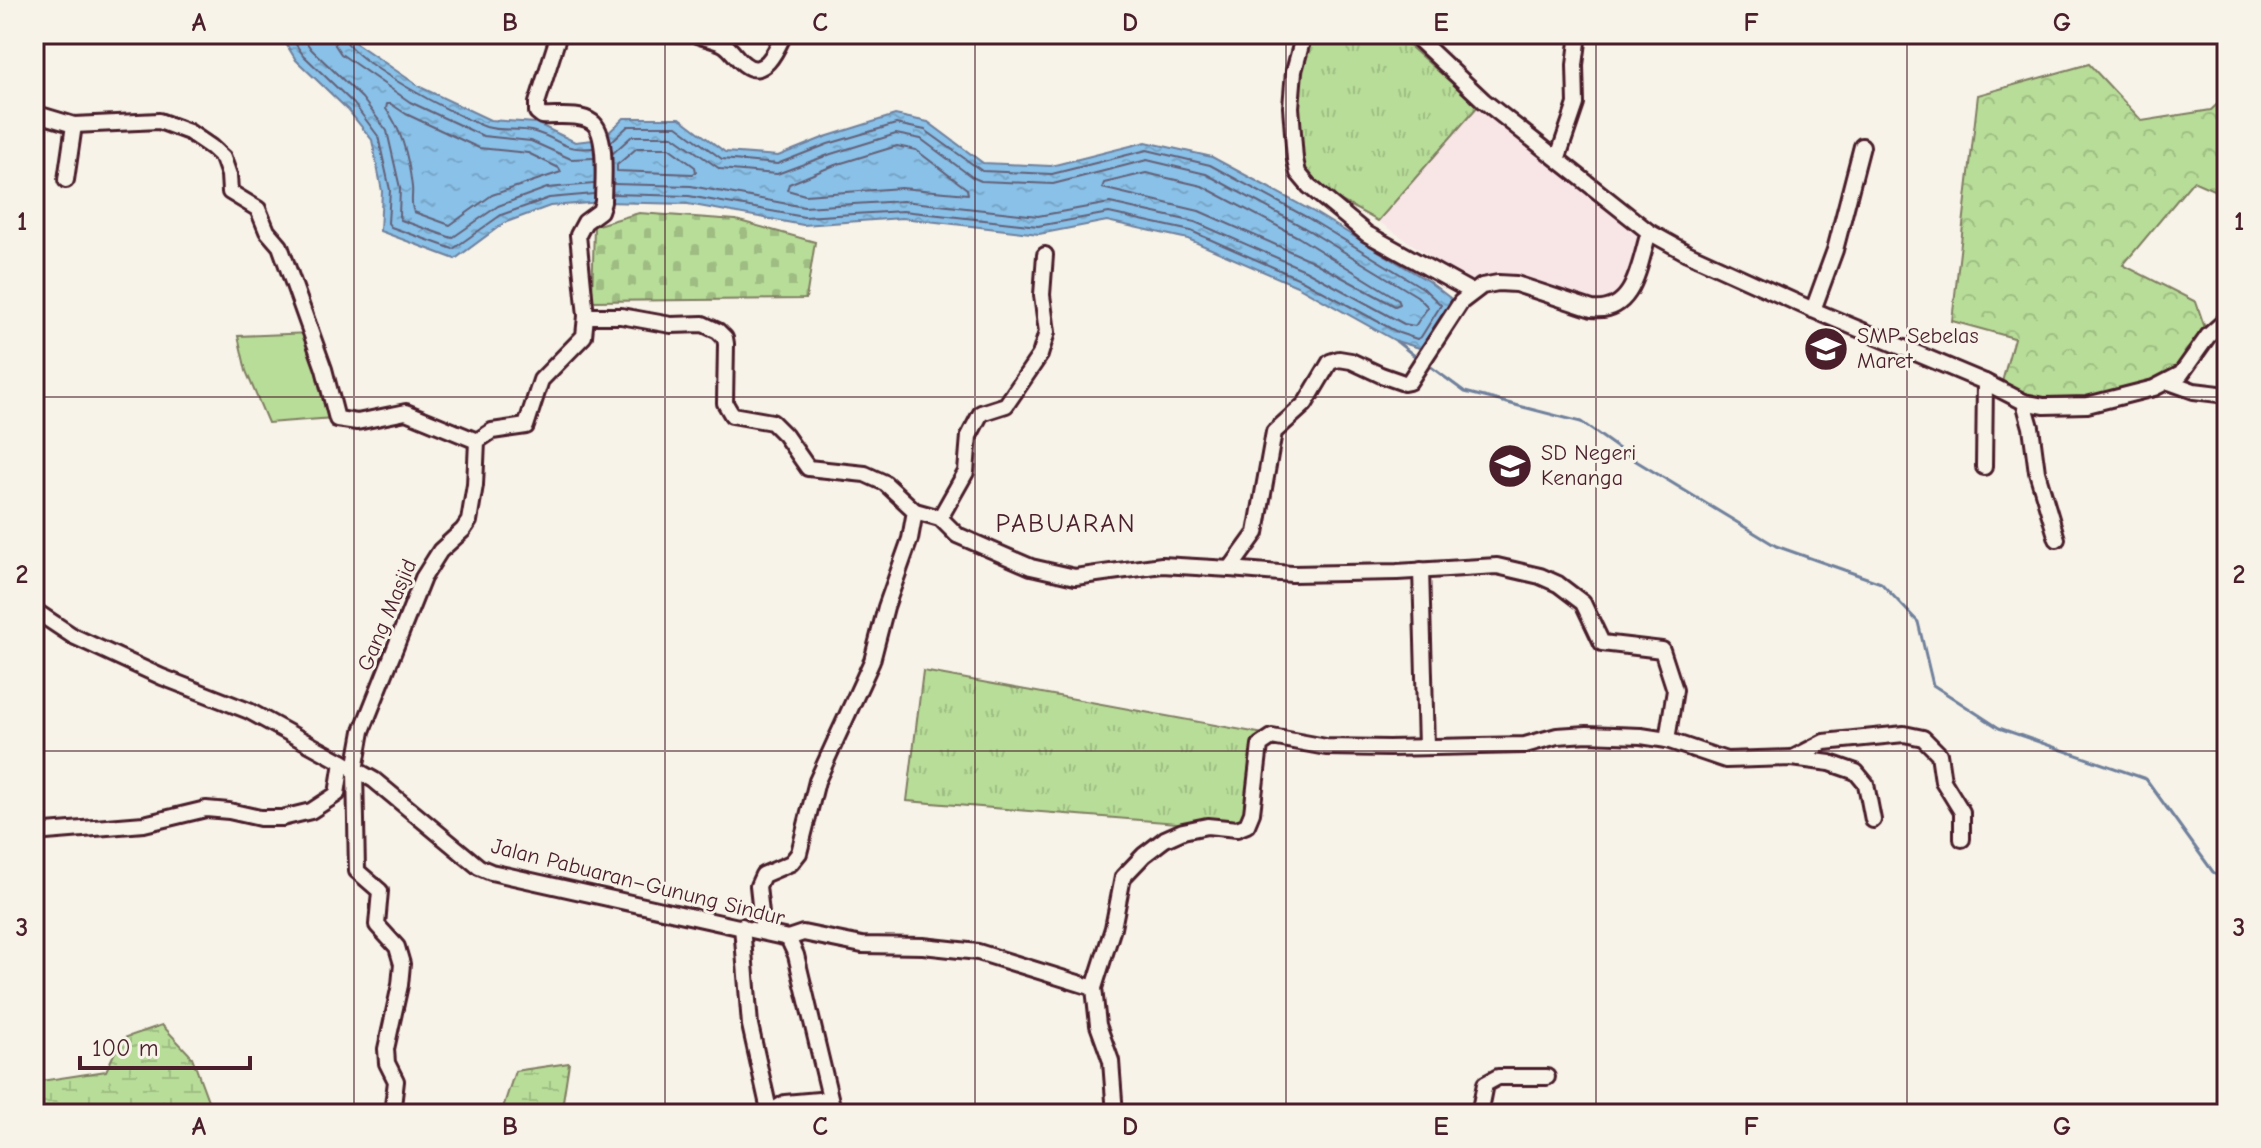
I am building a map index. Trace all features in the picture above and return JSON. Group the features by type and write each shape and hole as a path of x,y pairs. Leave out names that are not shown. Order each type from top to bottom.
{"street":[{"path":"34,113 74,125 159,121 189,132 211,147 223,158 229,175 230,192 258,209 267,231 280,246 324,369 337,419 357,422 406,412 477,441 492,431 526,426 541,380 584,336 586,316 578,235 585,222 600,211 603,202 602,139 592,122 583,118 542,116 537,112 537,103 559,34"},
{"path":"694,34 725,45 745,66 754,69 764,67 784,34"},
{"path":"1304,34 1294,71 1291,107 1298,173 1309,186 1367,234 1472,292"},
{"path":"1413,34 1484,101 1649,232 1687,253 1985,382 2024,402 2044,406 2087,405 2118,400 2169,382 2181,374 2208,336 2227,319"},
{"path":"1558,157 1576,104 1575,65 1579,34"},
{"path":"66,180 74,125"},
{"path":"1813,310 1835,250 1862,146"},
{"path":"1230,569 1256,533 1274,432 1305,404 1330,362 1339,359 1351,361 1381,375 1409,382 1461,302 1482,286 1516,284 1592,309 1602,310 1619,305 1630,292 1649,232"},
{"path":"940,518 966,472 969,436 981,413 1006,405 1040,355 1047,332 1042,295 1045,255"},
{"path":"586,316 621,316 671,325 703,324 718,331 725,338 725,403 732,415 772,422 808,468 865,474 885,483 915,511 940,518 957,535 1019,562 1075,577 1162,565 1292,574 1497,566 1540,576 1558,584 1583,603 1602,643 1662,650 1675,690 1667,740"},
{"path":"1984,467 1985,382"},
{"path":"2169,382 2194,391 2227,395"},
{"path":"2024,402 2037,472 2057,539"},
{"name":"Gang Masjid","path":"349,766 367,712 382,684 423,578 440,551 469,521 477,441"},
{"path":"763,932 758,886 763,875 791,863 799,853 817,781 872,661 886,607 910,539 915,511"},
{"path":"1421,570 1426,746"},
{"name":"Jalan Pabuaran–Gunung Sindur","path":"34,610 73,636 162,677 249,711 374,780 479,867 788,938 796,955 832,1106"},
{"path":"1115,1114 1111,1061 1098,1025 1094,988 1113,928 1123,877 1144,855 1165,839 1183,831 1207,826 1237,829 1247,825 1252,813 1260,745 1272,737 1326,747 1525,745 1557,736 1587,734 1667,740 1726,760 1792,758 1830,763 1856,772 1866,784 1873,820"},
{"path":"1792,758 1824,742 1904,734 1923,738 1939,754 1943,781 1962,812 1962,839"},
{"path":"34,833 144,824 206,809 260,818 282,818 311,811 337,794 349,766"},
{"path":"349,766 357,871 380,891 377,925 397,947 402,964 386,1049 387,1063 396,1081 392,1114"},
{"path":"742,926 750,1025 768,1112 785,1103 832,1106"},
{"path":"788,938 803,933 862,945 923,946 978,952 1094,988"},
{"path":"1479,1114 1485,1084 1498,1077 1547,1077"}],"shaded area":[{"path":"1478,106 1643,232 1620,294 1611,302 1599,304 1567,296 1472,285 1378,221"}],"green space":[{"path":"1311,34 1396,34 1478,106 1378,221 1325,192 1304,171 1296,124 1304,60"},
{"path":"2089,64 2142,121 2211,110 2227,95 2227,196 2193,181 2123,265 2196,302 2206,331 2168,379 2056,410 1999,393 2014,338 1952,321 1978,95"},
{"path":"639,213 736,220 815,242 806,299 592,301 594,226"},
{"path":"310,333 333,418 268,423 246,371 238,336"},
{"path":"923,671 1264,734 1251,829 907,801"},
{"path":"162,1025 192,1057 213,1114 34,1112 34,1082 106,1071 121,1039"},
{"path":"569,1063 561,1114 501,1114 515,1071"}],"water":[{"path":"280,34 349,34 353,41 420,87 490,120 536,123 575,142 602,139 624,118 680,118 725,152 778,156 895,115 928,122 983,163 1051,166 1146,142 1212,157 1312,211 1428,281 1454,301 1423,349 1396,341 1297,286 1188,239 1107,221 1039,234 902,218 803,225 688,204 603,202 550,206 504,223 455,259 380,231 382,191 372,140 348,110 296,60"}],"waterway":[{"path":"1396,341 1416,357"},
{"path":"1431,367 1465,392 1581,422 1636,461 1776,546 1881,583 1918,622 1933,685 1999,728 2146,779 2213,872 2227,880"}],"place":[{"name":"SMP Sebelas Maret","path":"1826,349"},
{"name":"SD Negeri Kenanga","path":"1510,466"}],"district":[{"name":"PABUARAN","path":"1066,524"}]}
